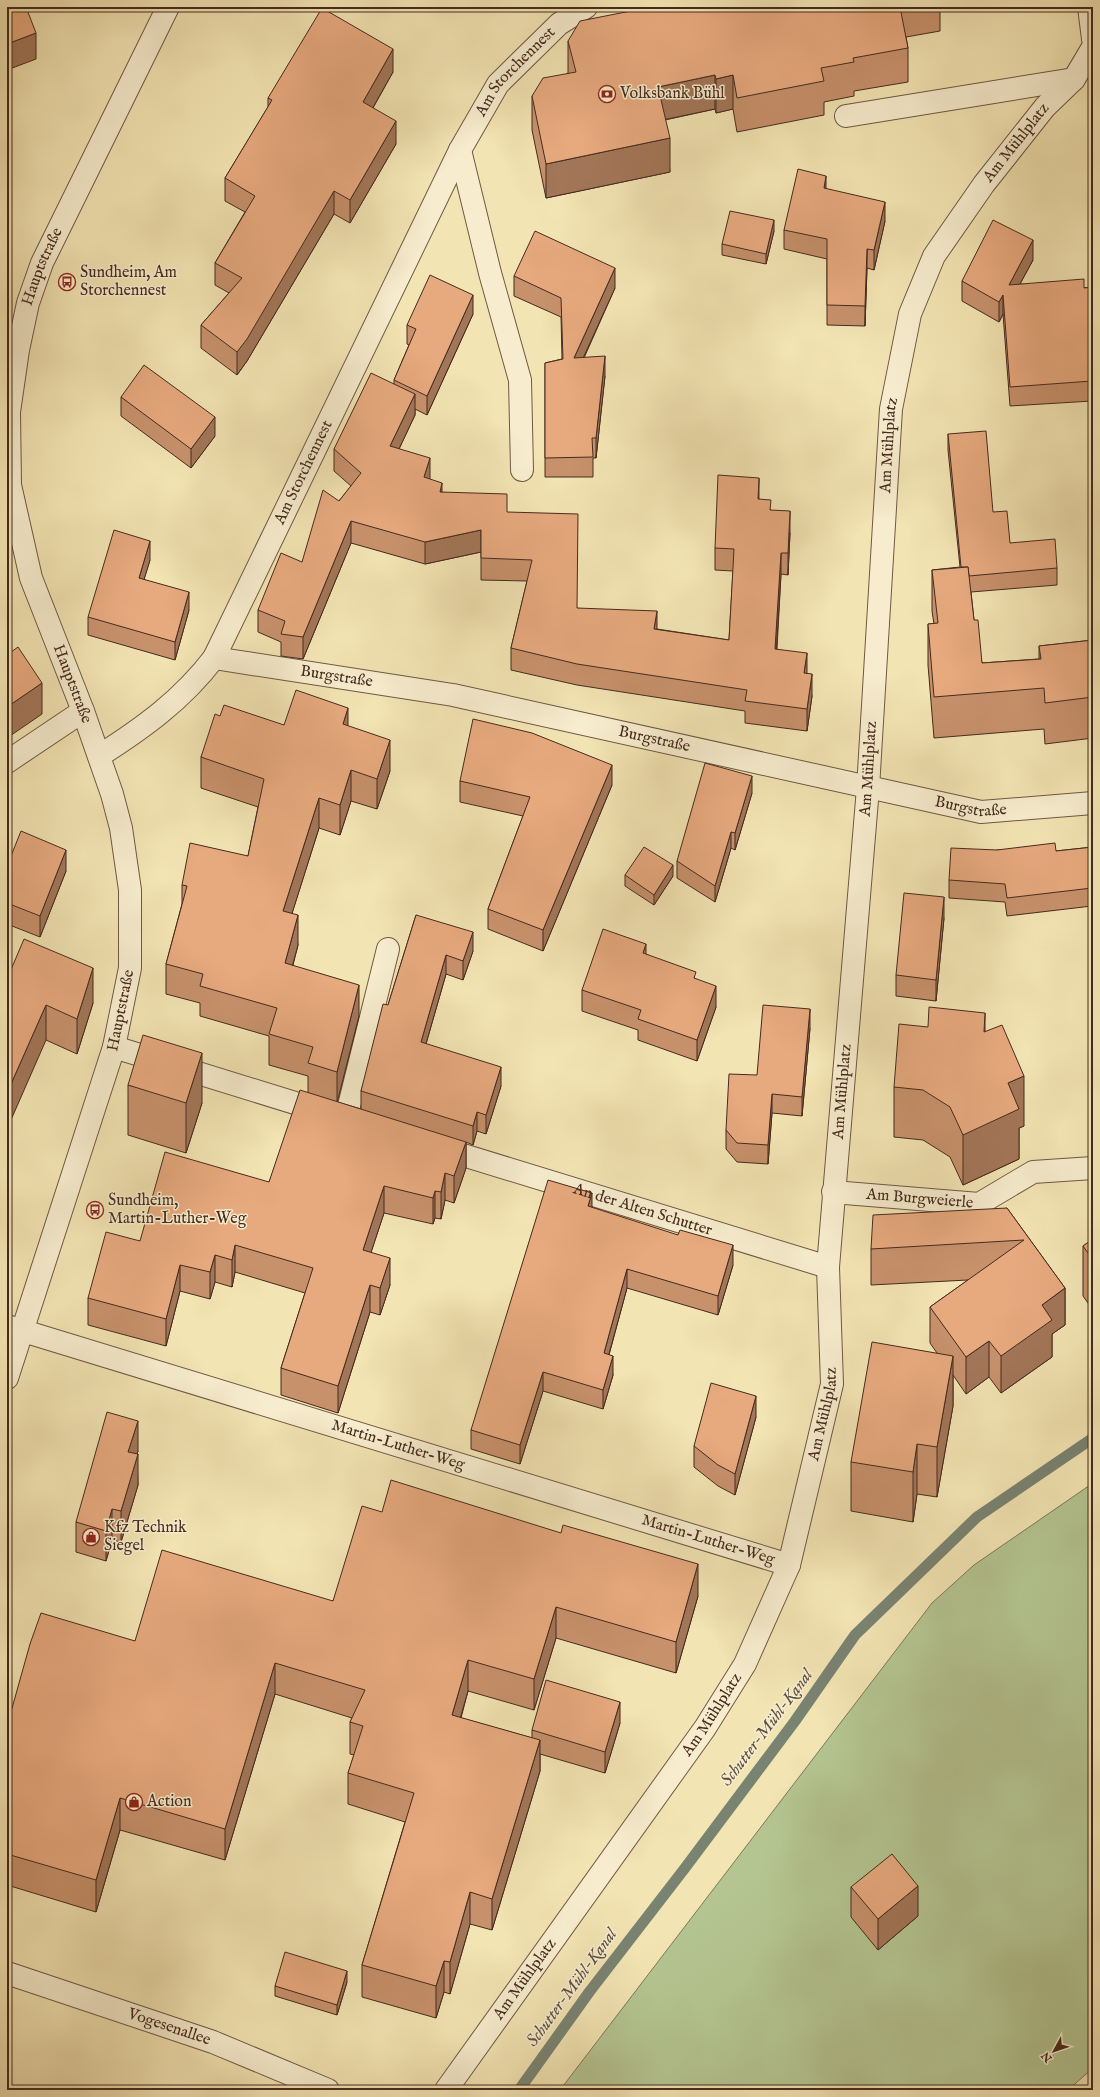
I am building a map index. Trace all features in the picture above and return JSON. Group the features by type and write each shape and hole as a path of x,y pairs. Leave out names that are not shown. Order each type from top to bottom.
{"street":[{"name":"Hauptstraße","path":"7,1378 14,1329 114,1047 130,968 130,890 121,828 99,756 83,711 31,578 10,485 9,412 24,323 42,263 168,7"},
{"name":"Am Storchennest","path":"99,756 154,720 185,693 214,658 460,150 498,84 559,24 586,7"},
{"path":"1089,7 1093,39"},
{"name":"Am Mühlplatz","path":"446,2090 705,1728 745,1664 789,1565 832,1384 828,1267 833,1192 868,788 891,409 910,314 934,256 984,184 1045,107 1074,79 1093,47"},
{"path":"846,116 1074,79"},
{"path":"460,150 490,273 520,380 522,470"},
{"name":"Burgstraße","path":"214,658 453,695 981,812 1093,803"},
{"path":"7,762 83,711"},
{"path":"346,1118 388,949"},
{"path":"114,1047 368,1125"},
{"name":"An der Alten Schutter","path":"421,1142 828,1267"},
{"name":"Am Burgweierle","path":"833,1192 979,1204 1033,1172 1093,1168"},
{"name":"Martin-Luther-Weg","path":"14,1329 789,1565"},
{"name":"Vogesenallee","path":"7,1973 213,2042 328,2090"}],"green space":[{"path":"1093,1483 1093,2068 1068,2090 560,2090 932,1603 974,1565"}],"building":[{"path":"7,7 26,7 36,33 7,44"},
{"path":"651,7 900,7 908,48 853,58 854,62 821,68 824,81 737,98 733,75 716,79 715,75 658,87 670,138 546,164 532,96 543,78 576,72 568,41 580,21"},
{"path":"322,8 393,49 363,102 396,121 350,200 334,191 247,339 237,352 201,325 242,278 215,263 255,196 225,178 272,100 268,98"},
{"path":"798,169 826,176 824,188 885,202 874,250 867,249 865,306 827,305 827,239 784,230"},
{"path":"730,211 774,220 766,254 722,244"},
{"path":"993,220 1033,240 1009,285 1084,279 1084,288 1093,287 1093,357 1090,357 1092,381 1010,387 1003,295 999,302 962,281"},
{"path":"535,231 615,268 574,358 605,356 596,438 592,438 593,457 545,458 545,363 563,359 561,298 514,276"},
{"path":"430,275 473,295 427,396 394,380 416,329 407,325"},
{"path":"144,365 215,417 191,449 121,397"},
{"path":"371,373 415,394 390,446 430,458 424,477 442,483 440,492 507,494 507,512 578,514 577,608 657,611 654,629 729,640 734,549 715,548 718,475 759,478 758,499 771,500 770,510 790,511 788,553 781,553 775,649 807,653 804,673 812,674 807,709 745,701 747,690 577,664 511,648 532,560 481,558 481,530 425,542 351,521 303,637 281,634 285,621 258,610 281,553 302,562 323,490 339,501 361,473 334,449"},
{"path":"986,431 993,512 1007,511 1010,543 1055,539 1057,568 969,576 968,567 961,567 948,434"},
{"path":"114,530 150,541 139,578 189,592 175,642 88,617"},
{"path":"968,567 974,620 978,620 982,663 1041,659 1039,646 1093,640 1093,671 1091,671 1093,697 1045,703 1044,688 934,697 928,624 938,623 932,570"},
{"path":"18,647 42,683 7,707 7,655"},
{"path":"296,690 348,708 343,724 390,740 377,779 351,770 340,805 319,798 283,911 298,915 285,963 359,985 337,1072 308,1063 313,1047 269,1034 277,1008 200,986 203,974 166,964 187,886 182,885 190,843 248,856 264,779 201,757 215,714 220,716 224,705 284,725"},
{"path":"473,719 532,733 612,765 543,930 488,909 530,797 460,781"},
{"path":"705,763 752,776 735,833 731,832 715,886 677,861"},
{"path":"21,831 66,850 40,916 7,903 7,866"},
{"path":"1055,843 1056,851 1093,847 1093,890 1092,888 1007,898 1005,884 949,880 951,848 997,850"},
{"path":"644,847 673,865 654,895 625,875"},
{"path":"904,893 944,897 936,980 896,975"},
{"path":"416,915 473,932 463,961 446,955 421,1042 501,1067 486,1115 477,1112 473,1126 361,1091 383,1004 388,1005"},
{"path":"603,929 646,944 643,953 696,972 694,978 716,986 697,1040 638,1019 641,1010 582,990"},
{"path":"24,939 93,968 77,1019 46,1005 7,1093 7,979"},
{"path":"763,1005 810,1009 802,1097 772,1094 768,1145 737,1143 726,1130 729,1074 757,1075"},
{"path":"929,1007 985,1013 984,1032 1002,1025 1024,1076 1008,1083 1019,1109 963,1135 950,1107 923,1090 894,1087 899,1024 928,1027"},
{"path":"143,1035 202,1053 186,1103 128,1085"},
{"path":"300,1090 466,1142 454,1176 445,1173 441,1192 435,1191 433,1198 384,1186 363,1250 390,1258 380,1288 370,1285 338,1386 281,1368 313,1268 235,1245 232,1260 215,1255 210,1272 180,1265 166,1319 88,1298 106,1232 140,1241 165,1152 269,1182"},
{"path":"548,1180 592,1193 588,1206 678,1235 680,1230 733,1245 718,1296 627,1269 604,1353 613,1356 603,1390 543,1372 520,1445 471,1430"},
{"path":"1007,1208 1065,1288 1042,1305 1052,1320 1001,1356 989,1341 966,1357 930,1307 1024,1240 871,1249 873,1215"},
{"path":"1093,1239 1093,1260 1083,1246"},
{"path":"872,1342 953,1356 937,1447 917,1444 913,1472 851,1462"},
{"path":"711,1383 756,1396 735,1474 718,1465 694,1446"},
{"path":"107,1412 138,1421 128,1452 138,1454 121,1511 112,1509 106,1531 76,1522"},
{"path":"391,1480 561,1533 563,1525 698,1564 676,1642 556,1607 534,1679 468,1660 452,1715 540,1740 492,1899 470,1892 450,1962 444,1961 436,1986 362,1965 414,1793 348,1773 363,1726 350,1722 365,1690 275,1663 225,1829 120,1798 96,1880 7,1854 7,1726 30,1644 41,1613 135,1641 162,1550 333,1601 362,1506 382,1512"},
{"path":"546,1680 620,1702 605,1752 532,1730"},
{"path":"892,1854 918,1886 878,1919 851,1887"},
{"path":"285,1952 347,1971 337,2005 275,1986"}],"waterway":[{"name":"Schutter-Mühl-Kanal","path":"519,2090 590,1991 685,1868 795,1721 855,1635 977,1517 1093,1438"}],"place":[{"name":"Volksbank Bühl","path":"607,94"},
{"name":"Sundheim, Am Storchennest","path":"67,282"},
{"name":"Sundheim, Martin-Luther-Weg","path":"95,1210"},
{"name":"Kfz Technik Siegel","path":"91,1537"},
{"name":"Action","path":"134,1802"}]}
